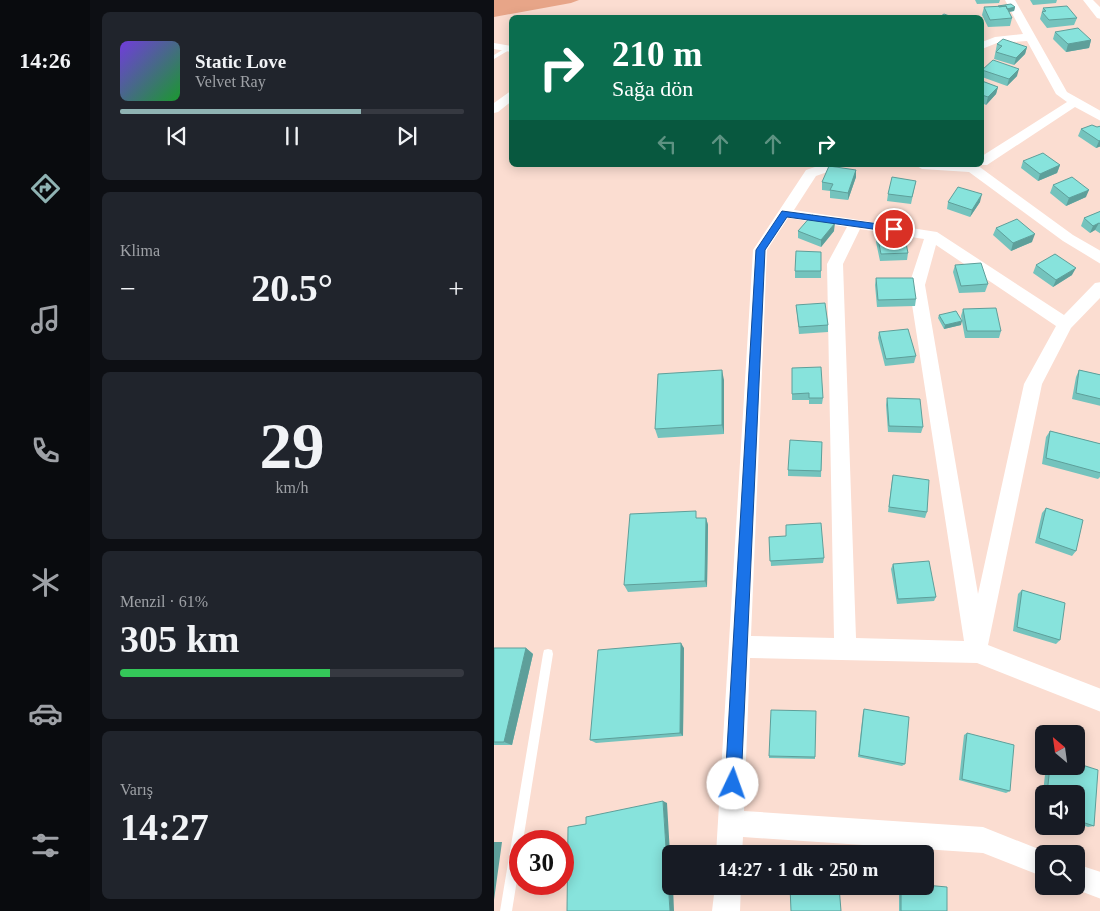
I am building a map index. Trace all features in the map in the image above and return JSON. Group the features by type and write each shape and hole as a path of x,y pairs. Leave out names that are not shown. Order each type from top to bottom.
{"street":[{"path":"1010,0 1062,94 1100,117"},
{"path":"1088,0 1100,16"},
{"path":"984,45 995,40 1031,37"},
{"path":"494,46 509,49"},
{"path":"494,109 509,96"},
{"path":"984,160 1075,102"},
{"path":"730,845 760,250 811,173 828,167"},
{"path":"979,167 1068,238 1100,258"},
{"path":"785,213 932,235 1065,324"},
{"path":"845,649 835,264 856,223"},
{"path":"932,235 917,285 977,652"},
{"path":"977,652 1032,384 1065,324 1100,287"},
{"path":"740,647 977,652 1100,701"},
{"path":"731,823 983,840 1035,860"},
{"path":"1085,880 1100,886"},
{"path":"726,911 727,895"}],"lane":[{"path":"494,57 509,50"},
{"path":"506,911 548,654"}],"shaded area":[{"path":"494,0 579,0 494,17"}],"building":[{"path":"1011,4 1015,7 1007,9 1006,6 998,6"},
{"path":"1006,6 1012,18 990,20 984,7"},
{"path":"1067,6 1077,18 1049,20 1042,12 1046,11 1043,8"},
{"path":"1078,28 1091,40 1068,44 1055,32"},
{"path":"1003,39 1027,47 1016,58 996,52 1002,46 997,44"},
{"path":"993,60 1019,69 1009,79 984,71 984,68"},
{"path":"984,82 998,87 988,97 984,96"},
{"path":"1092,125 1101,126 1101,140 1099,141 1081,129"},
{"path":"1043,153 1060,165 1040,174 1023,161"},
{"path":"829,167 856,170 848,193 830,190 833,184 822,182"},
{"path":"892,177 916,181 912,197 888,194"},
{"path":"1072,177 1089,190 1069,198 1053,185"},
{"path":"958,187 982,194 972,210 948,202"},
{"path":"1101,211 1101,224 1093,226 1084,218"},
{"path":"812,215 835,223 821,240 798,231"},
{"path":"1017,219 1035,234 1013,243 996,228"},
{"path":"904,233 908,253 881,254 877,234"},
{"path":"796,251 821,252 821,271 795,271"},
{"path":"1055,254 1076,268 1056,280 1036,265"},
{"path":"981,263 988,284 961,286 955,265"},
{"path":"876,278 913,278 916,299 878,300"},
{"path":"825,303 828,325 799,327 796,305"},
{"path":"996,308 1001,331 967,331 963,309"},
{"path":"956,311 962,321 945,325 939,315"},
{"path":"908,329 916,356 886,359 879,332"},
{"path":"821,367 823,398 809,398 809,393 792,394 792,368"},
{"path":"722,370 722,425 655,429 658,374"},
{"path":"1079,370 1101,375 1101,399 1076,393"},
{"path":"887,398 920,399 923,427 889,426"},
{"path":"1050,431 1101,444 1101,473 1046,458"},
{"path":"790,440 822,442 821,471 788,470"},
{"path":"893,475 929,480 927,512 889,507"},
{"path":"1046,508 1083,520 1076,551 1039,538"},
{"path":"696,511 696,518 706,518 705,581 624,585 630,514"},
{"path":"821,523 824,558 770,561 769,537 786,536 786,525"},
{"path":"929,561 936,597 898,599 893,564"},
{"path":"1022,590 1065,603 1060,640 1017,627"},
{"path":"681,643 680,733 590,740 598,650"},
{"path":"494,648 526,648 504,742 494,742"},
{"path":"864,709 909,717 905,764 859,755"},
{"path":"771,710 816,711 815,757 769,756"},
{"path":"967,733 1014,745 1010,791 962,779"},
{"path":"1085,766 1098,770 1094,826 1085,823 1085,785 1048,785 1049,775 1085,775"},
{"path":"663,801 666,845 662,845 662,895 669,895 670,911 567,911 567,895 574,895 574,830 568,830 568,827 586,824 586,817"},
{"path":"934,886 947,887 947,911 901,911 901,895 934,895"},
{"path":"790,895 840,895 841,911 791,911"}],"route":[{"path":"733,784 760,250 785,213 894,229"}]}
